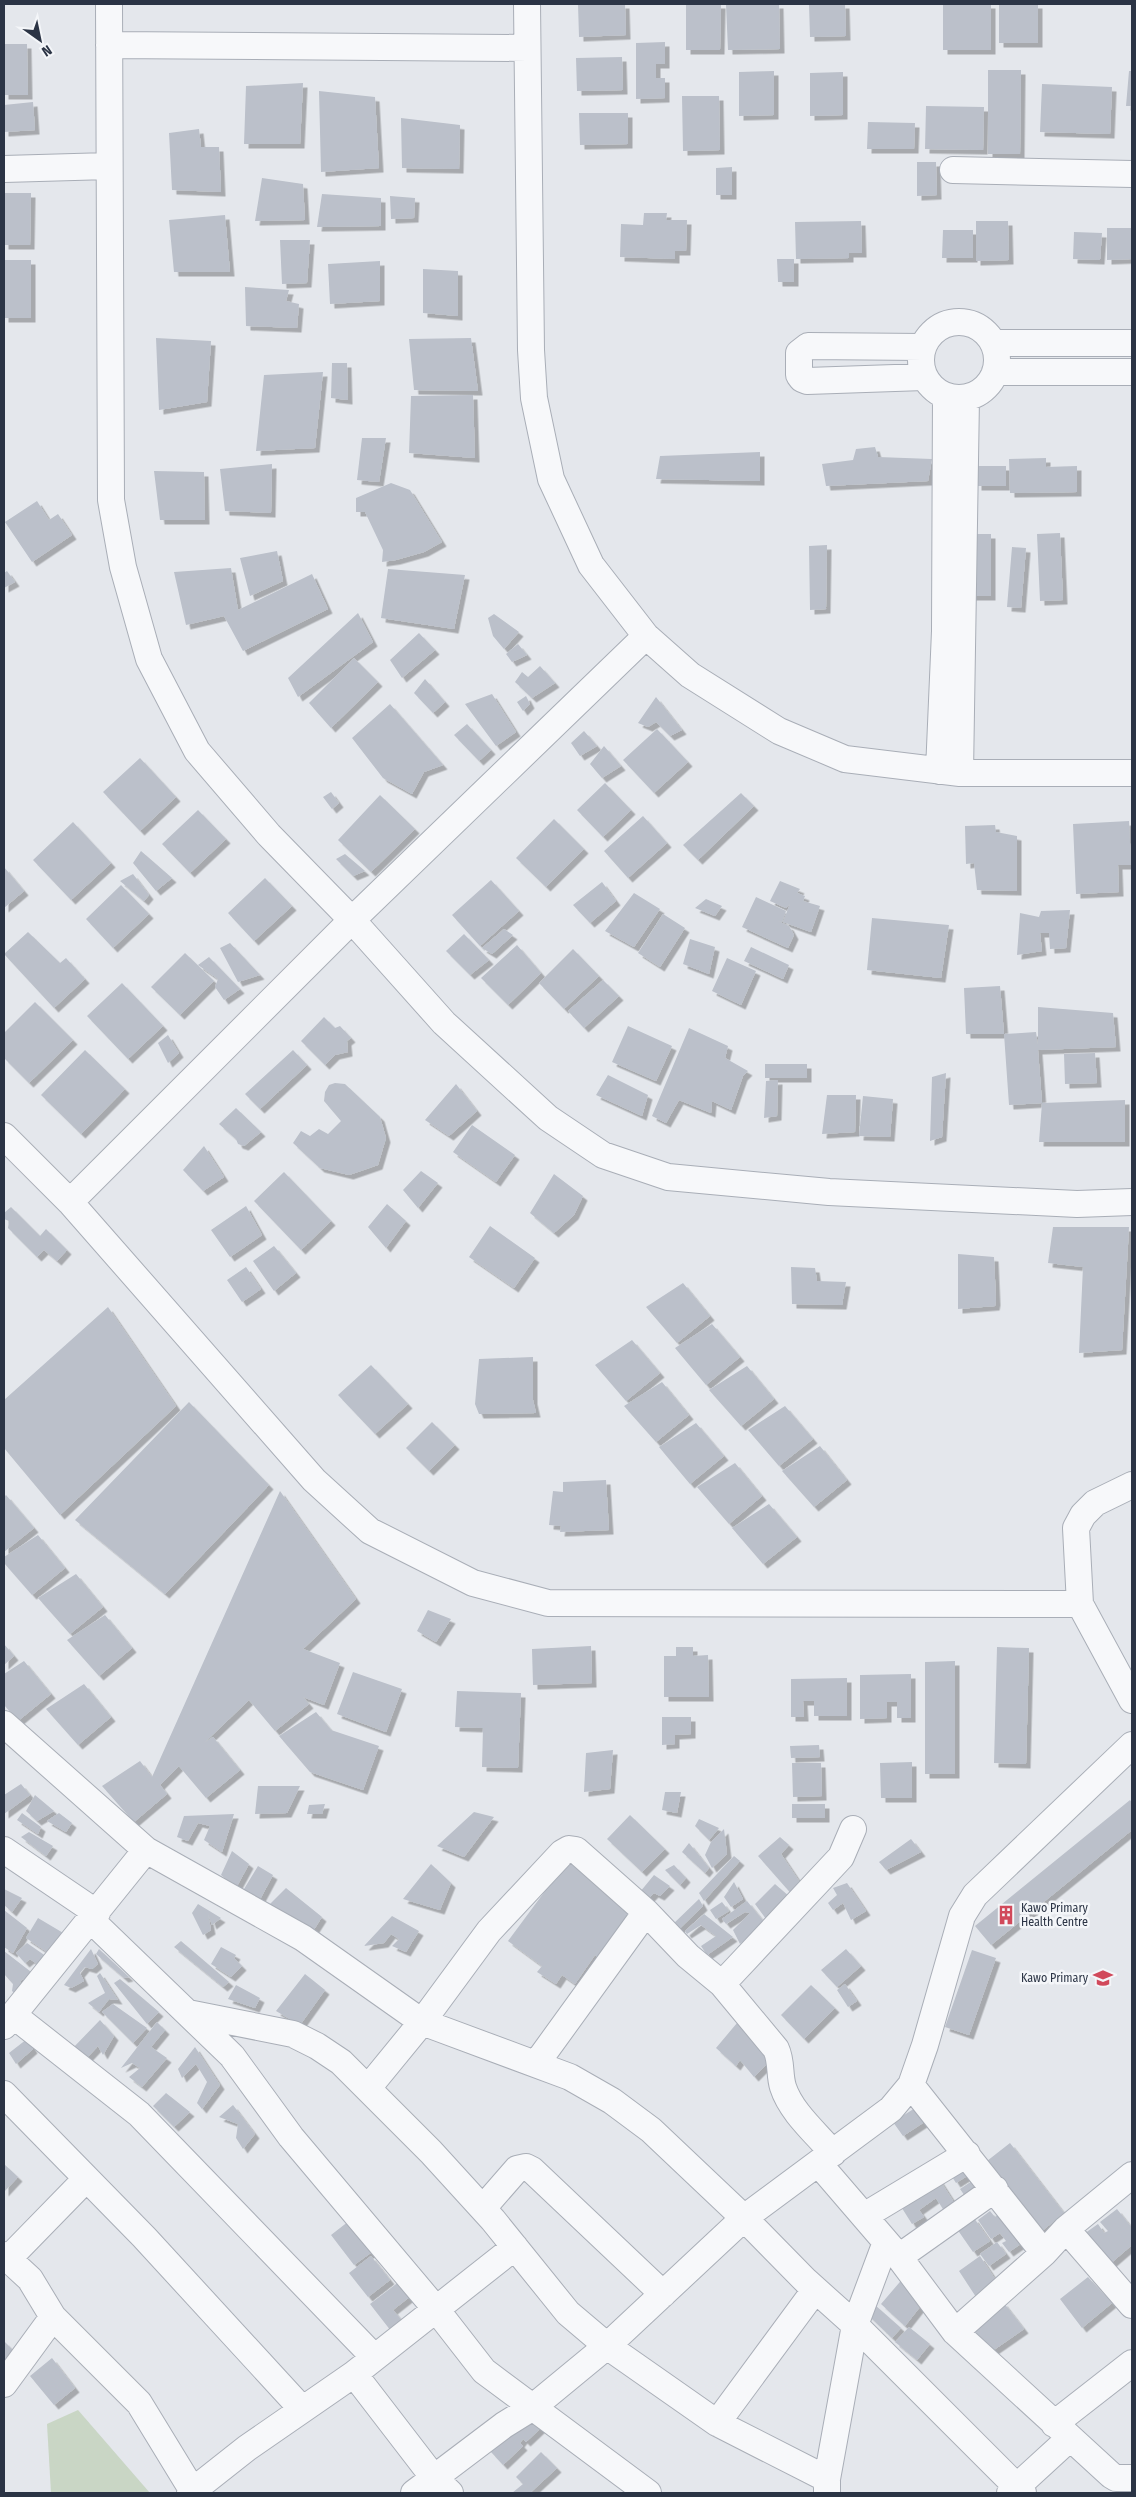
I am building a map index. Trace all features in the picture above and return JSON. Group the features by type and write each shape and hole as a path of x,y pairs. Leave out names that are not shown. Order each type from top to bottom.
{"street":[{"path":"109,4 111,500 123,567 149,659 197,751 269,836 352,920 444,1022 548,1118 603,1155 668,1177 829,1192 1077,1204 1132,1202"},
{"path":"527,4 530,350 534,398 551,479 591,565 646,636 690,675 778,731 845,759 950,772 1132,773"},
{"path":"109,45 527,48"},
{"path":"4,168 109,166"},
{"path":"953,170 1132,174"},
{"path":"962,322 980,328 994,343 997,357 995,372 984,389 956,397 930,385 924,377 920,357 923,347 927,338 942,325 962,322"},
{"path":"994,343 1122,343 1122,372 995,372"},
{"path":"923,347 808,346 799,353 799,375 802,379 808,381 924,377"},
{"path":"950,772 954,631 956,397"},
{"path":"70,1202 352,920 646,636"},
{"path":"4,1136 70,1202 314,1480 370,1531 473,1583 548,1603 1080,1604"},
{"path":"1132,1485 1095,1503 1083,1514 1076,1528 1080,1604 1132,1700"},
{"path":"4,1724 146,1850 303,1938 422,2022 570,2077 612,2101 651,2130 744,2218 815,2290 855,2325 1016,2491 1062,2431 1132,2363"},
{"path":"354,2374 432,2488 504,2425 533,2407 607,2346 744,2218 891,2109 911,2085 925,2045 962,1916 975,1895 1132,1746"},
{"path":"722,1984 841,1857 853,1829"},
{"path":"368,2088 422,2022 489,1931 562,1853 569,1849 576,1850 646,1912 688,1956 722,1984 776,2049 780,2059 783,2086 792,2104 826,2158 864,2216 955,2332 1111,2476 1116,2478 1132,2478"},
{"path":"4,1850 94,1916 232,2056 291,2137 435,2308 484,2371 648,2493"},
{"path":"146,1850 8,2021 139,2114 374,2357"},
{"path":"536,2064 646,1912"},
{"path":"188,2013 293,2034 341,2062 482,2208 568,2313 607,2346 717,2423 827,2486 855,2325 892,2250 995,2189"},
{"path":"911,2085 1044,2253"},
{"path":"4,2094 144,2237 302,2409"},
{"path":"864,2216 967,2154"},
{"path":"482,2208 517,2169 526,2167 532,2170 664,2294"},
{"path":"955,2332 1044,2253 1066,2229 1132,2175"},
{"path":"86,2179 6,2257 30,2278 53,2317 139,2403 192,2493 247,2448 354,2374 435,2308 515,2247"},
{"path":"1066,2229 1132,2305"},
{"path":"717,2423 815,2290"},
{"path":"4,2384 53,2317"}],"green space":[{"path":"78,2410 150,2493 51,2493 47,2424"}],"building":[{"path":"578,4 625,4 626,35 579,37"},
{"path":"686,4 721,4 720,50 686,50"},
{"path":"779,4 780,49 728,50 726,5"},
{"path":"809,4 845,4 846,36 810,37"},
{"path":"943,4 991,4 991,50 943,50"},
{"path":"999,4 1038,4 1038,43 999,43"},
{"path":"665,42 665,64 656,64 656,78 665,78 665,98 636,99 636,43"},
{"path":"4,44 27,44 28,95 4,95"},
{"path":"622,57 623,90 577,91 576,58"},
{"path":"988,70 1021,70 1020,154 988,154"},
{"path":"774,71 774,115 739,116 739,72"},
{"path":"1129,71 1132,71 1132,106 1126,106"},
{"path":"843,72 843,115 810,116 810,73"},
{"path":"303,83 300,144 244,144 246,86"},
{"path":"1042,84 1112,87 1110,134 1040,132"},
{"path":"319,91 375,97 379,168 321,172"},
{"path":"682,96 719,96 720,150 683,151"},
{"path":"33,102 35,130 4,132 4,105"},
{"path":"926,106 984,107 983,150 925,149"},
{"path":"579,113 628,113 628,144 580,145"},
{"path":"401,118 460,125 459,169 402,168"},
{"path":"868,122 915,123 914,149 867,149"},
{"path":"199,129 201,147 219,147 221,192 172,190 169,133"},
{"path":"917,162 936,162 937,195 917,196"},
{"path":"732,167 732,195 716,195 716,168"},
{"path":"262,178 303,184 305,220 255,221"},
{"path":"4,193 31,193 30,245 4,245"},
{"path":"322,194 381,198 381,226 317,227"},
{"path":"390,196 415,198 414,218 391,219"},
{"path":"644,213 667,213 666,220 687,220 686,251 675,251 675,259 620,257 621,224 643,225"},
{"path":"225,215 230,272 174,272 169,220"},
{"path":"861,221 862,253 849,253 849,258 796,259 795,222"},
{"path":"976,221 1008,221 1009,260 976,261"},
{"path":"1107,228 1132,228 1132,259 1107,260"},
{"path":"943,230 973,230 973,258 942,258"},
{"path":"1074,232 1102,233 1100,260 1073,259"},
{"path":"280,240 310,240 307,283 282,284"},
{"path":"777,259 794,259 794,282 778,282"},
{"path":"4,260 31,260 31,318 4,318"},
{"path":"380,261 380,301 330,304 328,264"},
{"path":"423,269 458,271 458,316 423,313"},
{"path":"245,287 289,290 286,301 299,304 297,328 246,326"},
{"path":"156,338 211,341 207,402 159,410"},
{"path":"471,338 478,391 414,390 409,339"},
{"path":"332,363 347,363 348,400 331,398"},
{"path":"323,372 315,448 256,451 264,375"},
{"path":"473,395 475,458 409,453 411,396"},
{"path":"362,438 386,438 379,482 357,480"},
{"path":"875,447 878,457 932,459 928,481 826,486 822,464 853,460 856,449"},
{"path":"760,452 760,481 656,479 660,456"},
{"path":"1046,458 1046,467 1077,466 1077,492 1010,493 1009,459"},
{"path":"272,464 271,513 225,511 220,469"},
{"path":"977,466 1006,466 1006,486 977,486"},
{"path":"154,471 204,472 205,520 160,520"},
{"path":"391,483 410,490 442,542 424,552 382,562 383,550 365,512 356,512 356,498"},
{"path":"37,501 49,520 58,514 72,535 32,562 5,522"},
{"path":"1060,533 1063,600 1040,601 1037,534"},
{"path":"966,534 991,534 991,596 967,596"},
{"path":"827,545 826,609 810,610 809,546"},
{"path":"1012,547 1026,548 1021,608 1007,607"},
{"path":"277,551 283,581 250,596 240,558"},
{"path":"231,568 238,610 312,574 328,609 243,651 224,616 186,625 174,572"},
{"path":"388,569 465,575 454,629 381,618"},
{"path":"7,571 15,582 4,588 4,573"},
{"path":"358,613 373,642 298,697 288,678"},
{"path":"494,614 519,632 504,649 493,636 488,618"},
{"path":"419,633 435,650 402,678 390,660"},
{"path":"518,644 527,655 512,662 506,654"},
{"path":"354,658 378,682 331,728 309,703"},
{"path":"540,666 555,683 532,698 515,682 522,672 528,677"},
{"path":"425,679 445,702 433,713 414,693"},
{"path":"492,694 516,732 496,746 465,704"},
{"path":"526,696 530,704 523,711 517,702"},
{"path":"656,697 682,730 670,736 656,722 648,727 638,723"},
{"path":"390,704 443,765 424,772 412,794 383,778 352,738"},
{"path":"467,724 491,750 479,761 454,735"},
{"path":"657,729 688,762 654,793 623,760"},
{"path":"584,731 597,746 580,756 571,743"},
{"path":"604,746 621,766 602,778 590,764"},
{"path":"140,758 176,797 140,831 103,792"},
{"path":"605,783 631,810 603,837 577,810"},
{"path":"331,792 339,803 332,809 323,797"},
{"path":"741,793 754,806 698,860 683,845"},
{"path":"380,795 415,829 371,872 338,840"},
{"path":"198,810 226,839 190,873 162,844"},
{"path":"643,816 667,843 628,878 604,851"},
{"path":"554,819 584,849 546,887 516,858"},
{"path":"1129,821 1131,865 1118,865 1119,892 1076,894 1073,824"},
{"path":"73,822 111,863 71,900 33,860"},
{"path":"995,825 996,832 1017,836 1017,891 977,890 974,863 966,864 965,826"},
{"path":"141,851 172,878 156,891 133,863"},
{"path":"345,854 365,871 353,876 336,859"},
{"path":"4,867 24,891 4,908"},
{"path":"133,874 149,895 144,901 120,881"},
{"path":"265,878 292,906 254,941 228,913"},
{"path":"491,880 519,911 480,946 452,915"},
{"path":"780,881 800,889 797,893 805,896 803,901 820,906 811,932 783,922 790,904 786,908 770,901"},
{"path":"602,882 616,901 590,923 573,905"},
{"path":"121,885 149,914 113,948 86,919"},
{"path":"634,893 660,909 634,947 605,931"},
{"path":"756,897 786,911 782,922 778,921 789,926 794,935 788,948 742,927"},
{"path":"706,899 722,906 715,916 695,908"},
{"path":"1070,910 1066,948 1050,949 1049,933 1040,933 1042,951 1017,955 1020,913 1039,917 1041,911"},
{"path":"663,914 685,928 660,967 638,953"},
{"path":"872,918 949,925 941,978 867,970"},
{"path":"504,929 513,935 492,954 482,948"},
{"path":"28,932 60,963 66,958 85,979 54,1008 4,954"},
{"path":"464,934 489,960 470,975 446,951"},
{"path":"690,939 715,947 709,974 683,964"},
{"path":"230,943 260,975 238,982 220,948"},
{"path":"517,945 541,973 508,1005 481,978"},
{"path":"751,947 789,965 783,979 744,961"},
{"path":"573,949 599,976 564,1009 539,983"},
{"path":"185,953 214,981 180,1015 151,987"},
{"path":"209,957 240,989 224,1000 215,987 218,979 198,965"},
{"path":"727,958 756,971 741,1005 712,991"},
{"path":"603,980 619,996 584,1028 568,1011"},
{"path":"122,983 163,1026 128,1059 87,1016"},
{"path":"1000,986 1004,1034 966,1034 964,988"},
{"path":"35,1002 73,1040 29,1083 4,1058 4,1033"},
{"path":"1038,1007 1113,1013 1116,1047 1038,1050 1042,1103 1009,1105 1004,1034 1036,1032 1038,1046"},
{"path":"324,1017 335,1028 340,1026 351,1038 347,1041 348,1052 335,1055 325,1065 301,1041"},
{"path":"628,1026 672,1046 656,1081 612,1062"},
{"path":"689,1028 728,1046 725,1058 748,1071 743,1076 731,1110 712,1101 711,1113 679,1100 666,1123 652,1116"},
{"path":"168,1035 179,1053 168,1063 158,1043"},
{"path":"85,1050 125,1089 81,1134 41,1095"},
{"path":"293,1050 307,1065 260,1109 245,1094"},
{"path":"1095,1053 1097,1083 1065,1084 1064,1054"},
{"path":"765,1064 807,1064 807,1078 765,1078"},
{"path":"946,1073 942,1137 930,1141 932,1077"},
{"path":"608,1075 648,1095 642,1116 596,1095"},
{"path":"778,1080 777,1116 764,1118 766,1081"},
{"path":"335,1083 345,1084 380,1117 386,1138 378,1165 349,1175 320,1168 293,1143 301,1131 310,1136 319,1129 328,1134 341,1121 324,1101 325,1092 329,1085"},
{"path":"456,1084 477,1111 449,1136 425,1120"},
{"path":"827,1095 856,1095 855,1132 822,1134"},
{"path":"863,1096 893,1099 890,1137 859,1136"},
{"path":"1125,1100 1125,1142 1039,1142 1042,1103"},
{"path":"236,1108 261,1132 244,1146 238,1144 236,1139 219,1124"},
{"path":"472,1125 515,1155 496,1182 453,1152"},
{"path":"204,1146 224,1177 203,1191 183,1170"},
{"path":"421,1171 438,1183 418,1208 403,1190"},
{"path":"284,1172 331,1221 301,1250 254,1201"},
{"path":"554,1174 583,1196 574,1215 554,1233 530,1213"},
{"path":"387,1204 406,1221 386,1248 368,1227"},
{"path":"246,1206 262,1235 230,1257 211,1230"},
{"path":"11,1207 40,1236 46,1229 67,1250 57,1261 44,1250 37,1257 8,1228 9,1221 4,1219 4,1213"},
{"path":"490,1226 535,1258 514,1288 469,1257"},
{"path":"1053,1227 1129,1227 1122,1350 1079,1353 1083,1267 1048,1263"},
{"path":"274,1246 296,1273 274,1291 253,1261"},
{"path":"958,1254 994,1257 995,1306 958,1309"},
{"path":"246,1267 261,1289 242,1302 227,1280"},
{"path":"791,1267 815,1268 817,1281 846,1282 842,1305 792,1304"},
{"path":"683,1283 710,1316 677,1343 646,1307"},
{"path":"108,1307 176,1406 60,1515 4,1448 4,1400"},
{"path":"712,1324 740,1357 706,1385 675,1348"},
{"path":"632,1340 660,1373 626,1401 595,1365"},
{"path":"533,1357 533,1400 536,1413 479,1414 475,1404 479,1359"},
{"path":"371,1365 408,1404 375,1434 338,1395"},
{"path":"747,1366 774,1399 741,1426 709,1390"},
{"path":"662,1382 689,1415 656,1442 624,1406"},
{"path":"189,1402 269,1485 165,1594 75,1520"},
{"path":"785,1406 813,1439 779,1466 748,1430"},
{"path":"432,1422 455,1445 429,1471 406,1448"},
{"path":"696,1423 724,1456 690,1484 659,1447"},
{"path":"820,1446 847,1480 814,1507 782,1471"},
{"path":"735,1463 762,1496 729,1524 697,1487"},
{"path":"606,1480 609,1530 560,1532 561,1526 549,1525 553,1491 563,1492 563,1482"},
{"path":"280,1491 356,1599 303,1649 340,1663 324,1705 303,1697 309,1704 275,1731 249,1700 204,1743 213,1737 240,1770 206,1798 179,1766 160,1785 167,1794 134,1822 102,1786 140,1761 152,1777"},
{"path":"6,1495 34,1528 4,1552 4,1497"},
{"path":"769,1504 797,1537 763,1564 732,1528"},
{"path":"38,1535 65,1568 32,1595 4,1563 4,1557"},
{"path":"76,1574 103,1607 70,1634 38,1598"},
{"path":"428,1610 451,1619 436,1642 417,1631"},
{"path":"105,1615 132,1648 99,1676 67,1640"},
{"path":"4,1644 14,1656 4,1665"},
{"path":"591,1646 592,1683 533,1685 532,1649"},
{"path":"676,1647 693,1647 693,1656 708,1655 709,1697 664,1697 664,1656 676,1656"},
{"path":"997,1647 1029,1648 1026,1764 994,1763"},
{"path":"24,1661 51,1694 18,1721 4,1705 4,1674"},
{"path":"955,1661 955,1774 925,1774 925,1662"},
{"path":"353,1672 402,1689 386,1732 337,1714"},
{"path":"911,1674 911,1718 897,1718 897,1702 887,1702 887,1718 860,1719 860,1675"},
{"path":"847,1678 847,1716 814,1716 814,1701 803,1701 804,1717 791,1717 791,1679"},
{"path":"84,1684 111,1717 78,1745 46,1709"},
{"path":"457,1691 521,1693 518,1768 482,1767 483,1728 455,1727"},
{"path":"316,1712 331,1730 379,1746 363,1790 310,1772 279,1736"},
{"path":"662,1717 691,1717 691,1734 675,1735 675,1744 662,1745"},
{"path":"819,1745 820,1757 791,1758 790,1746"},
{"path":"613,1750 610,1789 584,1792 586,1753"},
{"path":"912,1762 912,1798 881,1798 880,1763"},
{"path":"792,1763 821,1763 822,1796 793,1797"},
{"path":"21,1784 30,1795 4,1814 4,1795"},
{"path":"258,1786 300,1786 287,1813 255,1814"},
{"path":"665,1792 681,1792 677,1813 662,1810"},
{"path":"35,1795 54,1811 37,1821 26,1811"},
{"path":"1130,1800 1132,1803 1132,1830 991,1945 975,1926"},
{"path":"325,1804 322,1814 307,1814 309,1805"},
{"path":"792,1804 825,1804 825,1818 792,1818"},
{"path":"474,1812 494,1817 464,1857 437,1846"},
{"path":"22,1813 41,1827 38,1834 17,1820"},
{"path":"59,1813 72,1823 66,1832 47,1821"},
{"path":"234,1814 222,1852 204,1840 210,1826 198,1823 188,1841 177,1837 184,1816"},
{"path":"630,1815 665,1849 642,1872 607,1839"},
{"path":"699,1819 719,1828 709,1840 695,1826"},
{"path":"724,1829 727,1854 712,1868 705,1855 711,1842"},
{"path":"29,1832 53,1846 46,1856 21,1837"},
{"path":"780,1837 789,1845 781,1854 805,1890 795,1898 758,1856"},
{"path":"911,1839 921,1852 886,1870 879,1862"},
{"path":"689,1843 709,1868 705,1873 682,1852"},
{"path":"232,1851 249,1864 236,1888 221,1875"},
{"path":"571,1856 639,1908 602,1961 595,1955 575,1984 562,1975 556,1984 537,1972 542,1966 508,1941"},
{"path":"734,1856 740,1861 704,1901 699,1893"},
{"path":"431,1864 451,1883 440,1910 403,1899"},
{"path":"674,1865 686,1878 680,1885 665,1870"},
{"path":"258,1866 273,1875 257,1905 241,1894"},
{"path":"654,1875 670,1886 660,1896 654,1893 642,1905 635,1898"},
{"path":"734,1882 743,1899 731,1907 724,1897"},
{"path":"847,1883 866,1911 851,1920 843,1903 833,1910 828,1903 837,1895 833,1888"},
{"path":"775,1884 791,1898 766,1919 755,1904"},
{"path":"286,1888 322,1917 308,1939 265,1909"},
{"path":"4,1889 22,1898 12,1912 4,1905"},
{"path":"699,1899 703,1906 674,1934 671,1926"},
{"path":"747,1901 764,1922 740,1944 733,1930 750,1913 745,1912 726,1924 722,1919"},
{"path":"722,1902 729,1911 716,1919 710,1910"},
{"path":"198,1904 221,1918 212,1925 208,1914 211,1930 203,1935 192,1913"},
{"path":"4,1910 27,1928 13,1953 4,1947"},
{"path":"704,1914 733,1937 707,1955 701,1946 716,1936 701,1925 687,1934 685,1931"},
{"path":"392,1916 419,1931 406,1952 392,1946 399,1939 391,1934 384,1943 364,1946"},
{"path":"38,1918 70,1937 53,1956 26,1938"},
{"path":"181,1941 229,1982 223,1987 174,1947"},
{"path":"27,1943 50,1959 40,1966 30,1959 25,1963 16,1953"},
{"path":"221,1947 236,1955 234,1958 242,1966 231,1977 211,1964"},
{"path":"91,1949 98,1964 92,1969 85,1967 80,1973 84,1981 71,1988 64,1985"},
{"path":"99,1949 129,1977 124,1978 96,1954"},
{"path":"846,1949 861,1966 837,1987 821,1970"},
{"path":"972,1950 996,1958 969,2035 945,2027"},
{"path":"4,1951 35,1975 29,1986 23,1979 20,1982 26,1991 20,1998 12,1991 13,1984 4,1974"},
{"path":"100,1973 118,2000 109,1999 99,2012 88,2003 105,1993 97,1976"},
{"path":"305,1974 325,1990 300,2025 276,2011"},
{"path":"120,1979 159,2012 147,2024 114,1983"},
{"path":"845,1984 857,2001 848,2007 837,1990"},
{"path":"236,1985 260,1998 255,2008 228,1999"},
{"path":"811,1985 835,2008 804,2039 781,2015"},
{"path":"113,2004 147,2028 133,2043 102,2012"},
{"path":"100,2020 114,2036 103,2055 98,2046 83,2062 71,2050"},
{"path":"157,2022 165,2030 151,2047 167,2058 142,2087 129,2077 140,2068 132,2063 121,2068"},
{"path":"737,2023 772,2059 754,2077 740,2060 736,2066 716,2048"},
{"path":"27,2039 33,2049 16,2064 9,2053"},
{"path":"195,2047 220,2085 202,2109 197,2103 207,2082 196,2064 182,2078 178,2069"},
{"path":"166,2093 190,2112 174,2127 153,2106"},
{"path":"923,2103 932,2117 903,2136 893,2122"},
{"path":"233,2105 255,2134 243,2149 236,2138 238,2124 219,2117"},
{"path":"1010,2143 1064,2213 1042,2231 987,2161"},
{"path":"966,2160 977,2175 970,2181 967,2176 956,2183 949,2172"},
{"path":"4,2164 18,2177 4,2192"},
{"path":"978,2177 984,2187 967,2199 960,2189"},
{"path":"939,2179 957,2207 946,2214 936,2198 919,2210 924,2217 912,2224 900,2205"},
{"path":"1007,2208 1028,2239 1009,2252 1002,2243 1006,2241 1000,2233 991,2239 978,2220 990,2211 995,2217"},
{"path":"1117,2209 1132,2228 1132,2245 1103,2270 1081,2236 1098,2224 1104,2233 1108,2231 1100,2222"},
{"path":"974,2218 990,2241 973,2252 957,2229"},
{"path":"349,2221 372,2252 354,2265 331,2235"},
{"path":"997,2242 1006,2254 989,2266 980,2254"},
{"path":"371,2256 390,2280 368,2297 349,2273"},
{"path":"980,2256 997,2282 976,2297 959,2271"},
{"path":"905,2276 927,2298 905,2326 881,2304"},
{"path":"1088,2277 1112,2303 1082,2328 1060,2299"},
{"path":"400,2281 412,2295 393,2310 403,2322 391,2331 370,2304"},
{"path":"1003,2302 1024,2329 988,2354 971,2328"},
{"path":"875,2305 901,2328 892,2338 867,2314"},
{"path":"909,2327 930,2344 917,2360 895,2342"},
{"path":"4,2341 18,2355 4,2370"},
{"path":"52,2358 75,2388 54,2405 30,2376"},
{"path":"530,2414 542,2427 526,2442 523,2439 520,2443 523,2446 503,2465 491,2452"},
{"path":"541,2452 557,2468 530,2493 512,2493 523,2484 516,2477"}],"place":[{"name":"Kawo Primary Health Centre","path":"1006,1915"},
{"name":"Kawo Primary","path":"1103,1978"}]}
